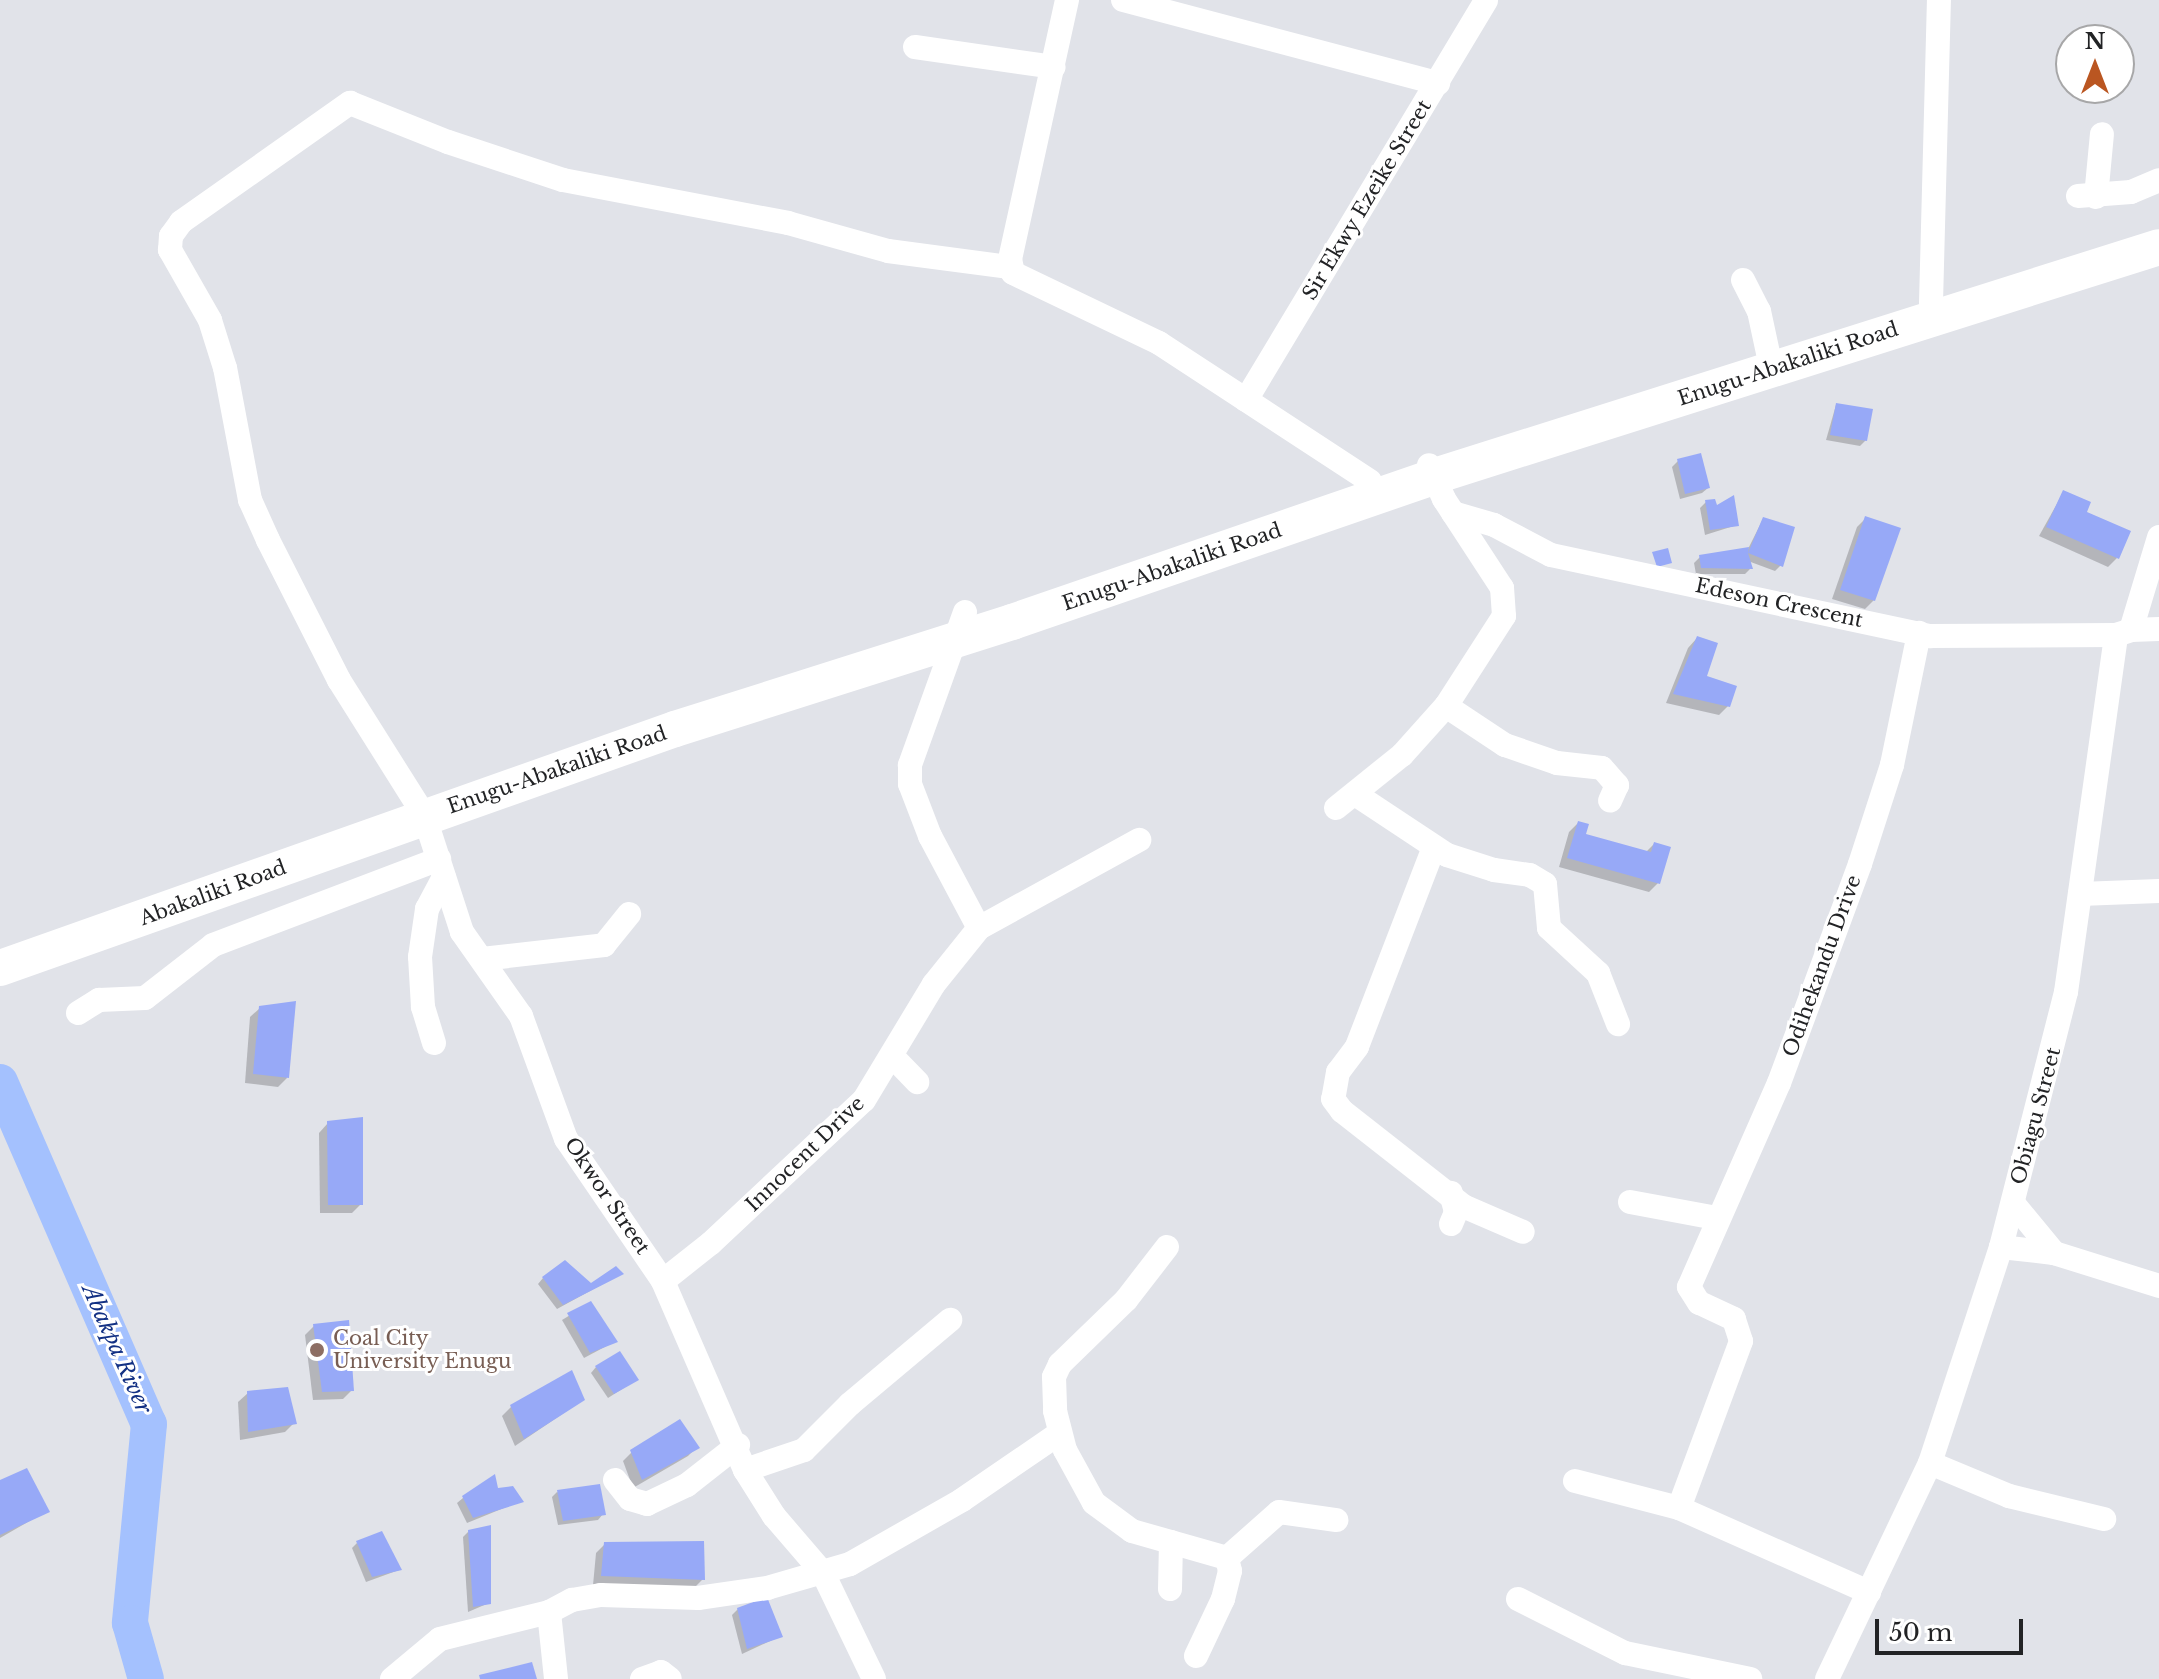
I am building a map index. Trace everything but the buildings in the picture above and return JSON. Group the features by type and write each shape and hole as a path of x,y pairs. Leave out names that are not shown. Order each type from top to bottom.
{"highway":[{"name":"Enugu-Abakaliki Road","path":"424,815 461,787 646,714 960,625 1432,469 1768,353 2159,231"},
{"name":"Enugu-Abakaliki Road","path":"960,625 1370,481 1432,469 2159,247"},
{"name":"Abakaliki Road","path":"0,968 44,955 424,815"}],"street":[{"path":"1067,0 1010,267 1025,281 1159,343 1370,481"},
{"path":"1123,0 1438,83"},
{"name":"Sir Ekwy Ezeike Street","path":"1246,400 1486,0"},
{"path":"1931,303 1939,0"},
{"path":"915,47 1054,67"},
{"name":"Okwor Street","path":"874,1679 823,1573 774,1516 745,1470 738,1445 663,1281 566,1139 521,1016 462,932 424,815 339,680 250,500 221,356 210,320 170,250 171,236 181,222 350,103 448,142 563,180 788,223 888,251 1010,267"},
{"path":"2102,134 2087,197 2131,192 2159,180"},
{"path":"1743,280 1759,311 1768,353"},
{"path":"1432,469 1453,513 1502,588 1505,603 1501,627 1446,706 1402,755 1346,801 1434,847 1545,884 1549,928 1598,973 1618,1024"},
{"name":"Edeson Crescent","path":"1453,513 1494,525 1551,555 1919,633 2159,629"},
{"name":"Obiagu Street","path":"1827,1679 1930,1463 2001,1247 2063,1007 2123,632 2159,537"},
{"path":"960,625 910,765 910,784 930,836 979,928 1139,840"},
{"name":"Odihekandu Drive","path":"1679,1508 1741,1341 1734,1319 1699,1303 1689,1287 1716,1218 1779,1083 1860,864 1892,765 1919,633"},
{"path":"1446,706 1505,745 1557,763 1602,768 1617,785 1610,801"},
{"path":"1434,847 1357,1047 1338,1072 1333,1099 1415,1170 1451,1193 1463,1206 1523,1232"},
{"path":"78,1013 99,1000 145,998 213,945 442,868"},
{"path":"434,1043 423,1007 420,957 427,909 442,868"},
{"path":"2080,894 2159,891"},
{"path":"482,959 604,945 629,914"},
{"name":"Innocent Drive","path":"663,1281 817,1146 864,1100 893,1057 934,984 979,928"},
{"path":"893,1057 917,1082"},
{"path":"1451,1193 1456,1212 1451,1224"},
{"path":"1630,1202 1716,1218"},
{"path":"2013,1203 2054,1253"},
{"path":"1167,1247 1126,1300 1060,1364 1054,1377 1060,1433 1075,1472 1100,1509 1132,1531 1227,1558 1242,1551 1279,1512 1336,1520"},
{"path":"2001,1247 2054,1253 2159,1286"},
{"path":"745,1470 804,1450 850,1404 950,1320"},
{"path":"392,1679 440,1639 549,1612 586,1597 698,1598 823,1573 874,1552 962,1500 1060,1433"},
{"path":"615,1480 630,1499 647,1504 687,1485 738,1445"},
{"path":"1930,1463 2009,1496 2104,1519"},
{"path":"1575,1481 1679,1508 1869,1592"},
{"path":"1170,1589 1171,1542"},
{"path":"1196,1656 1223,1599 1230,1571 1227,1558"},
{"path":"1518,1599 1625,1653 1750,1679"},
{"path":"549,1612 556,1679"},
{"path":"642,1679 661,1672 670,1679"}],"waterway":[{"name":"Abakpa River","path":"0,1082 149,1424 130,1623 146,1679"}],"place":[{"name":"Coal City University Enugu","path":"317,1350"}]}
